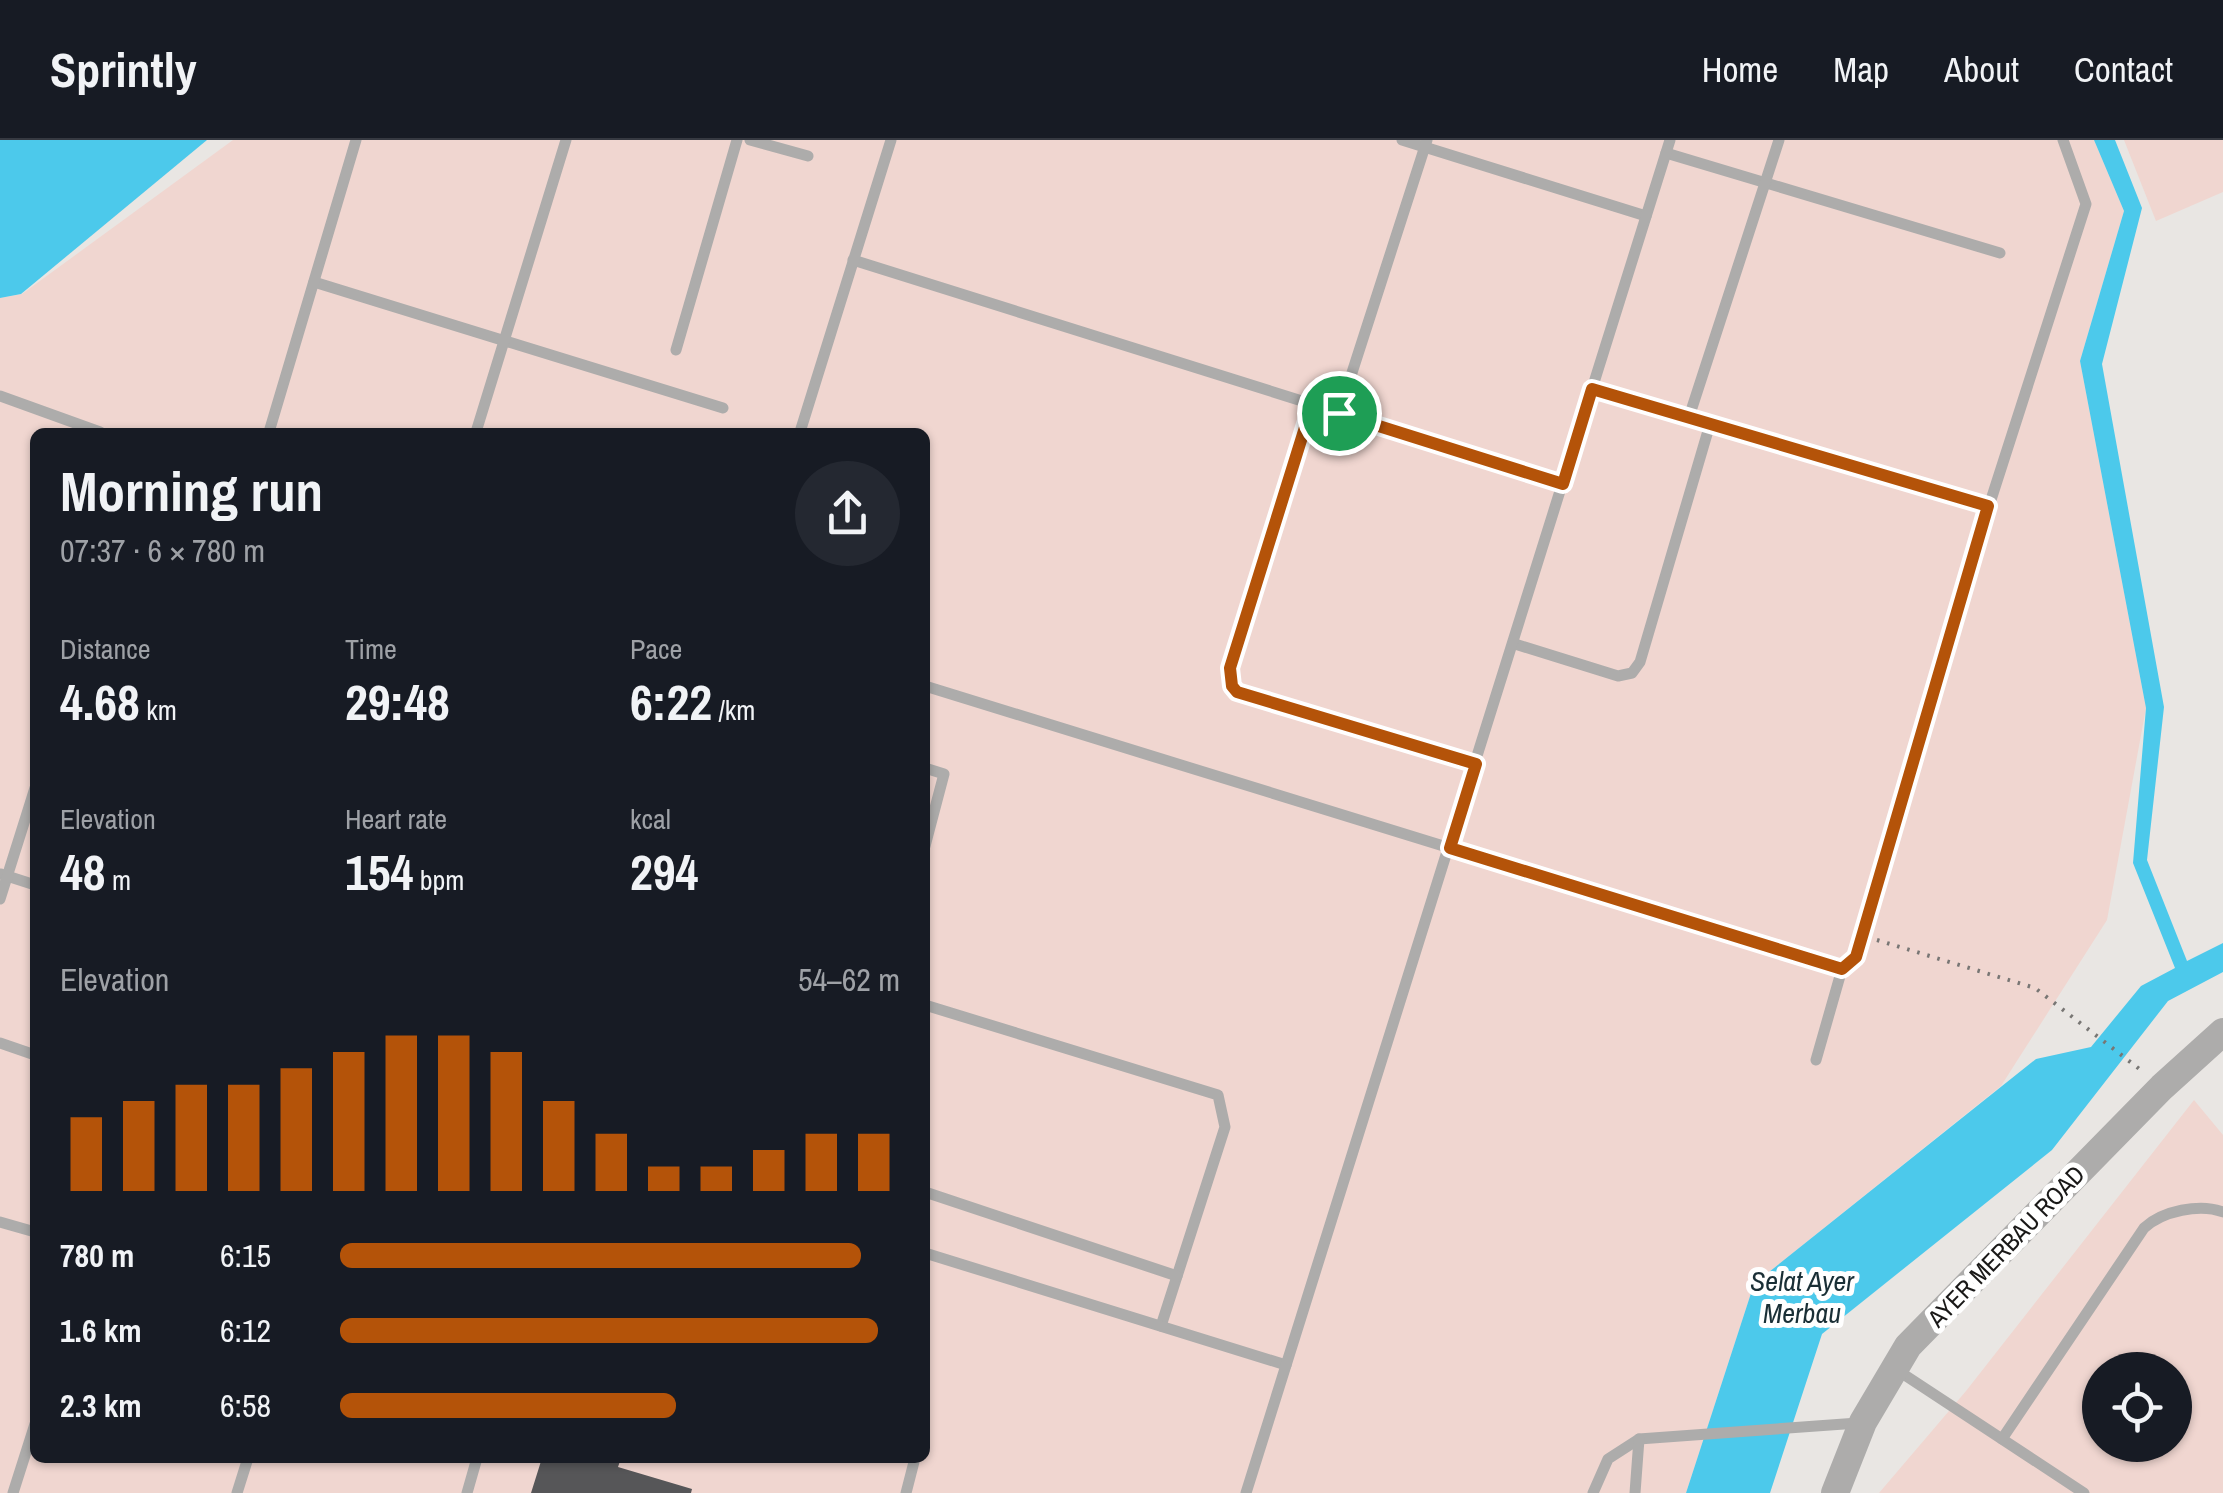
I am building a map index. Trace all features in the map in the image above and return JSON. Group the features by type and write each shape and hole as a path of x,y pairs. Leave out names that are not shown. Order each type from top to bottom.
{"street":[{"name":"AYER MERBAU ROAD","path":"1836,1493 1863,1422 1908,1346 2162,1087 2223,1032"}],"lane":[{"path":"269,428 356,140"},
{"path":"477,428 566,140"},
{"path":"676,350 736,140"},
{"path":"750,140 808,156"},
{"path":"801,428 891,140"},
{"path":"1402,140 1426,143 1646,216"},
{"path":"1689,418 1779,140"},
{"path":"1816,1060 1842,969 1856,957 1863,935 1988,506 2086,204 2062,140"},
{"path":"1339,413 1426,143"},
{"path":"1246,1493 1668,146 1765,182 2000,253"},
{"path":"853,260 1563,484"},
{"path":"314,282 722,408"},
{"path":"1592,389 1988,506"},
{"path":"0,396 89,428"},
{"path":"1312,405 1230,668 1232,686 1237,692 1476,764"},
{"path":"1514,644 1618,676 1632,673 1640,662 1710,424"},
{"path":"930,688 1842,969"},
{"path":"930,770 944,774 930,827"},
{"path":"0,898 4,874 30,802"},
{"path":"4,874 30,882"},
{"path":"930,1007 1218,1095 1225,1127 1161,1326"},
{"path":"0,1044 30,1053"},
{"path":"930,1194 1177,1276"},
{"path":"2002,1439 2144,1228 2161,1215 2207,1208 2223,1212"},
{"path":"0,1222 30,1231"},
{"path":"930,1255 1286,1364"},
{"path":"1894,1368 2084,1493"},
{"path":"1592,1493 1608,1460 1640,1439 1863,1422"},
{"path":"1636,1493 1640,1439"},
{"path":"14,1493 30,1440"},
{"path":"237,1493 246,1463"},
{"path":"467,1493 476,1463"},
{"path":"906,1493 914,1463"}],"path":[{"path":"1863,935 2034,988 2162,1087"}],"shaded area":[{"path":"233,140 2094,140 2124,211 2080,361 2146,708 2107,920 2001,1086 1754,1284 1686,1493 0,1493 0,298 22,294"},
{"path":"2124,140 2223,140 2223,192 2156,221"},
{"path":"2194,1100 2223,1135 2223,1493 1879,1493 1966,1391"}],"water":[{"path":"0,140 207,140 21,294 0,298"},
{"name":"Selat Ayer Merbau","path":"2094,140 2115,140 2142,208 2102,364 2164,707 2147,860 2187,961 2223,943 2223,972 2168,1001 2052,1150 1822,1334 1770,1493 1686,1493 1754,1284 2036,1059 2091,1047 2141,986 2175,968 2133,863 2146,708 2080,361 2124,211"}],"building":[{"path":"540,1463 619,1463 618,1467 692,1489 691,1493 531,1493"}],"route":[{"path":"1592,389 1988,506 1854,960 1842,969 1825,966 1450,848 1476,764 1237,692 1232,686 1230,668 1312,405 1339,413 1563,484 1592,389"}]}
